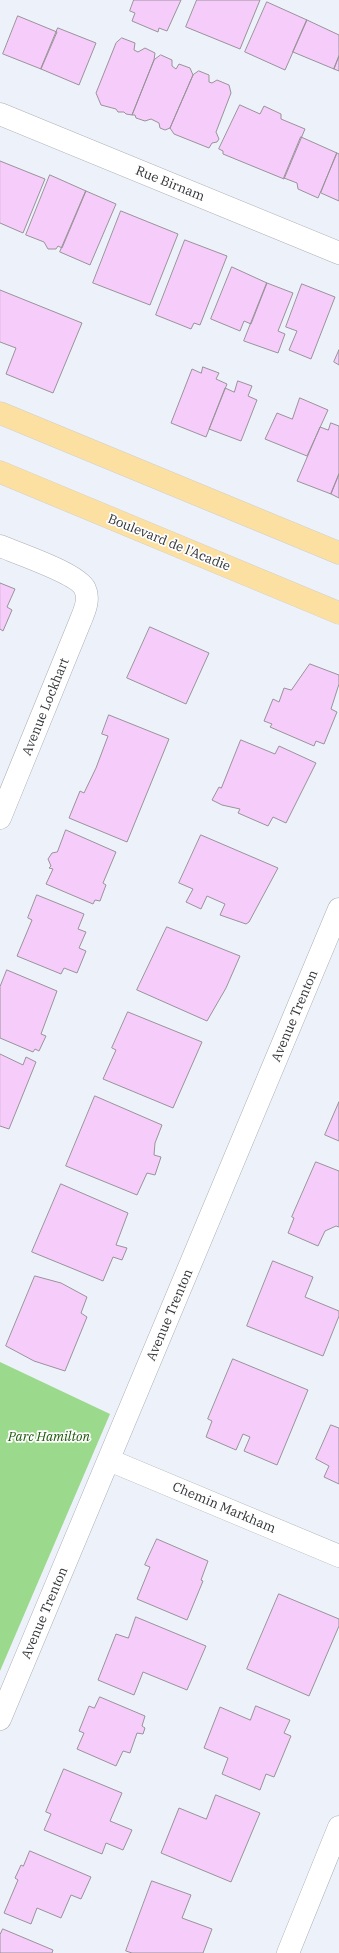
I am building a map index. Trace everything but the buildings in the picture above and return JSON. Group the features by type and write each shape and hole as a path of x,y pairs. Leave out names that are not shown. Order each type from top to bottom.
{"main road":[{"path":"0,413 339,553"},
{"name":"Boulevard de l'Acadie","path":"0,472 339,612"}],"street":[{"name":"Rue Birnam","path":"0,114 339,254"},
{"name":"Avenue Lockhart","path":"0,546 69,575 85,587 87,594 86,606 82,617 0,818"},
{"name":"Avenue Trenton","path":"0,1719 339,909"},
{"name":"Chemin Markham","path":"109,1460 339,1556"},
{"path":"288,1953 339,1827"}],"green space":[{"name":"Parc Hamilton","path":"0,1362 110,1414 0,1671"}]}
